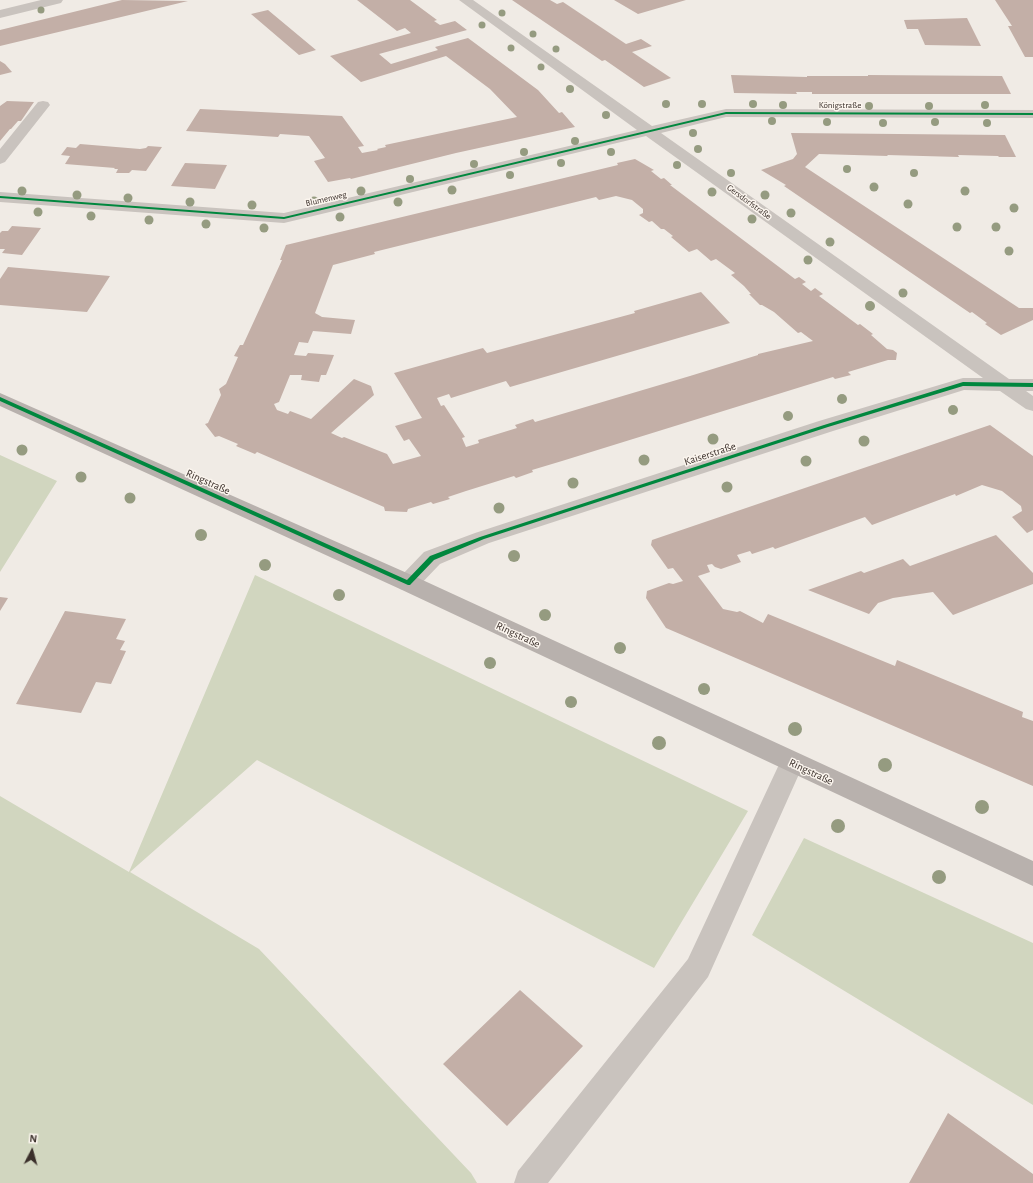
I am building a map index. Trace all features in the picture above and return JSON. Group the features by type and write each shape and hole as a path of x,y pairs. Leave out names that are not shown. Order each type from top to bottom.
{"main road":[{"name":"Ringstraße","path":"0,399 408,583 1033,874"}],"street":[{"path":"0,14 57,0"},
{"name":"Gersdorfstraße","path":"465,0 1033,405"},
{"path":"0,159 44,105"},
{"name":"Königstraße","path":"650,131 726,114 1033,114"},
{"name":"Blumenweg","path":"0,198 284,218 650,131"},
{"name":"Kaiserstraße","path":"408,583 432,558 482,538 833,424 963,384 1033,385"},
{"path":"530,1183 529,1182 698,968 792,763"}],"green space":[{"path":"0,455 57,481 0,572"},
{"path":"255,575 748,811 654,968 257,760 130,872 259,949 471,1173 477,1183 0,1183 0,796 129,872"},
{"path":"804,838 1033,943 1033,1105 752,935"}],"building":[{"path":"122,0 188,1 0,46 0,30"},
{"path":"357,0 410,0 437,20 434,21 440,25 455,21 467,30 379,54 391,64 438,50 435,47 468,38 538,90 559,113 562,112 575,127 456,153 351,179 328,182 314,161 325,158 309,136 280,134 278,137 186,131 200,109 342,116 364,146 358,147 362,153 378,150 377,149 386,147 385,145 517,117 490,89 446,56 361,82 330,56 411,33 405,28 397,31"},
{"path":"512,0 550,0 557,4 563,2 626,44 641,39 652,46 632,52 671,78 644,87 605,60 602,61"},
{"path":"614,0 686,0 638,14"},
{"path":"995,0 1033,0 1033,57 1025,57 1008,26 1012,26"},
{"path":"268,10 316,50 299,55 251,14"},
{"path":"967,18 981,46 925,45 918,29 907,29 904,20"},
{"path":"0,61 5,64 12,72 0,75"},
{"path":"731,75 807,77 868,75 1002,76 1011,94 812,94 812,92 796,92 797,94 734,93"},
{"path":"7,101 34,102 21,121 18,121 0,141 0,106"},
{"path":"791,133 1005,135 1016,157 819,154 805,167 1019,308 1033,308 1033,320 1001,335 985,324 987,323 972,312 970,313 784,186 786,185 761,170 793,159 797,154"},
{"path":"80,144 140,149 148,146 162,147 146,171 132,170 129,173 116,173 118,169 114,169 115,168 65,164 70,156 61,155 67,147 76,148"},
{"path":"635,159 654,170 651,171 661,179 664,178 672,185 670,185 795,279 799,277 806,282 802,284 811,291 815,288 823,294 819,296 858,325 860,324 873,334 871,335 887,349 893,350 897,353 896,360 888,360 848,372 851,375 835,379 833,377 532,470 533,472 516,478 514,476 448,497 450,499 433,504 431,502 408,509 407,512 385,511 384,507 257,452 255,454 236,446 238,444 219,436 215,437 205,424 208,423 221,395 219,389 226,384 238,357 234,356 240,345 243,345 282,260 280,260 286,245 618,165 617,163","holes":["616,196 632,200 643,209 643,213 639,215 649,222 652,221 661,229 664,229 689,252 697,249 711,261 716,259 735,273 731,275 744,286 751,294 749,294 760,305 774,312 798,333 801,332 813,341 758,354 690,376 535,422 533,419 515,425 517,428 478,440 479,443 466,447 462,438 465,437 444,405 441,406 437,398 449,394 451,398 506,381 510,387 730,323 701,292 634,311 635,313 487,353 483,348 394,373 422,418 395,426 404,441 409,439 421,456 393,464 387,454 331,433 374,395 371,386 354,379 311,419 290,411 288,414 277,410 274,404 279,402 290,375 302,375 301,380 319,382 321,375 326,375 334,355 308,353 306,356 294,355 299,342 308,343 313,331 351,334 355,320 322,317 315,313 333,265 375,254 374,252 596,197 599,200"]},
{"path":"185,163 227,165 215,189 171,186"},
{"path":"12,226 41,228 22,255 2,253 5,249 0,249 0,233 2,231 8,231"},
{"path":"8,267 110,276 87,312 0,305 0,279"},
{"path":"990,425 1033,456 1033,530 1027,533 1012,517 1022,511 1021,506 1002,491 982,485 956,496 955,494 872,525 865,517 775,549 773,547 752,554 750,551 737,555 741,562 721,569 712,564 707,565 710,572 698,576 723,609 737,612 740,611 763,623 768,614 895,666 897,660 1023,712 1022,717 1033,721 1033,786 666,628 646,598 647,591 669,583 673,584 683,581 673,568 668,569 651,545 652,540"},
{"path":"996,535 1033,573 1033,584 953,615 933,592 893,598 878,603 869,614 808,590 861,571 864,573 903,559 910,566"},
{"path":"0,597 8,598 0,611"},
{"path":"65,611 126,619 116,639 125,641 120,650 126,651 111,684 96,682 81,713 16,704"},
{"path":"520,990 583,1046 507,1126 443,1064"},
{"path":"948,1113 1033,1174 1033,1183 909,1183"}],"cycle path":[{"path":"0,197 284,218 726,113 1033,114"},
{"path":"0,399 408,583 432,558 482,538 826,426 963,384 1033,385"}]}
